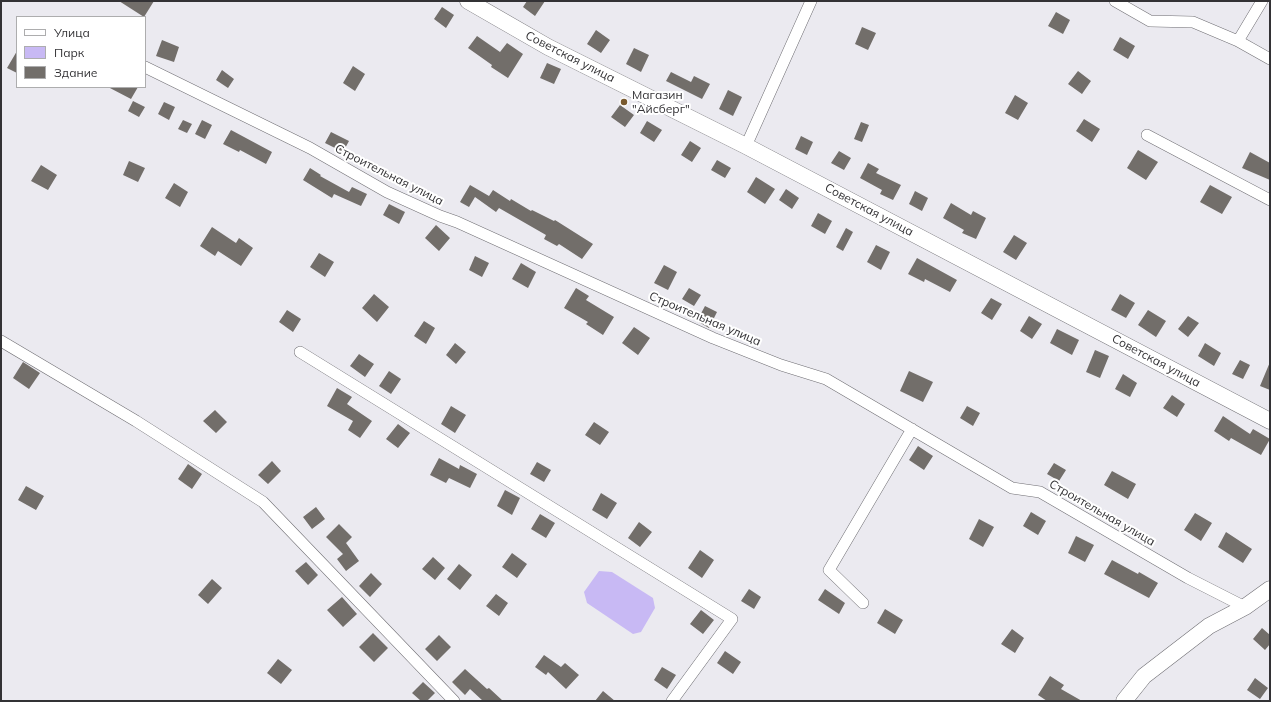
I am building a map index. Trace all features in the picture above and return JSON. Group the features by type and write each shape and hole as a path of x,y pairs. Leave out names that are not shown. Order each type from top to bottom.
{"main road":[{"name":"Советская улица","path":"468,1 548,47 746,146 1270,421"},
{"path":"1124,701 1144,676 1209,626 1245,607 1270,588"}],"street":[{"path":"746,146 811,1"},
{"path":"1116,1 1150,21 1194,22 1238,41 1270,59"},
{"path":"1238,41 1262,1"},
{"name":"Строительная улица","path":"146,67 310,148 387,192 457,222 713,338 781,365 826,379 1012,488 1040,492 1188,578 1245,607"},
{"path":"1147,135 1270,200"},
{"path":"1,341 136,422 263,502 454,701"},
{"path":"300,352 732,619 672,701"},
{"path":"863,603 829,570 912,429"}],"green space":[{"path":"599,571 612,572 653,598 655,608 641,632 633,634 587,603 584,592"}],"building":[{"path":"119,1 154,1 145,16"},
{"path":"527,1 545,1 535,16 523,7"},
{"path":"442,7 454,15 446,28 434,19"},
{"path":"1056,12 1070,20 1063,34 1048,26"},
{"path":"862,27 876,33 868,50 855,44"},
{"path":"596,30 610,40 601,53 587,44"},
{"path":"477,36 500,52 507,43 523,54 508,78 491,67 492,65 468,48"},
{"path":"1120,37 1135,46 1128,59 1113,50"},
{"path":"162,40 179,47 174,62 156,56"},
{"path":"634,48 649,55 641,72 626,64"},
{"path":"16,53 16,72 7,68"},
{"path":"547,63 561,69 554,84 540,78"},
{"path":"353,66 365,74 355,91 343,83"},
{"path":"222,70 234,79 228,88 216,80"},
{"path":"1078,71 1091,81 1082,94 1068,84"},
{"path":"671,72 691,82 694,76 710,84 702,99 666,81"},
{"path":"110,88 137,88 131,99"},
{"path":"728,90 742,97 733,116 719,109"},
{"path":"1015,95 1028,103 1018,120 1005,113"},
{"path":"133,101 145,107 139,117 128,111"},
{"path":"164,102 175,107 169,120 158,114"},
{"path":"620,105 634,115 625,127 611,117"},
{"path":"1084,119 1100,129 1092,142 1076,131"},
{"path":"183,120 192,124 187,133 178,129"},
{"path":"202,120 212,125 205,139 195,134"},
{"path":"647,121 662,130 654,142 640,133"},
{"path":"861,122 869,125 862,142 854,139"},
{"path":"231,130 272,152 266,164 240,150 239,152 223,144"},
{"path":"331,132 349,141 343,152 325,143"},
{"path":"801,136 813,142 807,155 795,149"},
{"path":"690,141 701,148 692,162 681,155"},
{"path":"1138,150 1158,162 1146,180 1127,168"},
{"path":"839,151 851,158 844,170 831,163"},
{"path":"1250,152 1270,163 1270,180 1242,168"},
{"path":"717,160 731,168 725,178 711,170"},
{"path":"129,161 145,168 138,182 123,175"},
{"path":"868,163 879,169 876,173 901,185 893,200 880,194 882,190 860,178"},
{"path":"41,165 57,175 48,190 31,181"},
{"path":"310,168 321,175 320,176 349,192 352,187 367,194 361,206 334,194 332,198 303,180"},
{"path":"756,177 775,189 765,204 747,192"},
{"path":"174,183 188,192 180,207 165,198"},
{"path":"470,185 489,196 493,190 510,201 511,199 531,211 532,210 554,221 555,220 593,244 582,259 559,244 557,246 544,239 546,235 499,208 496,212 475,197 469,207 460,202"},
{"path":"1210,185 1232,197 1222,214 1200,202"},
{"path":"786,189 799,198 792,209 779,200"},
{"path":"915,191 928,198 922,211 909,204"},
{"path":"951,203 971,215 973,211 986,218 976,239 962,233 964,230 943,218"},
{"path":"389,204 405,212 399,224 383,215"},
{"path":"818,213 832,221 825,234 811,226"},
{"path":"436,225 450,238 439,251 425,238"},
{"path":"212,227 236,243 239,238 253,248 241,266 218,251 215,256 200,246"},
{"path":"846,228 853,232 843,251 836,247"},
{"path":"1014,235 1027,243 1016,260 1003,252"},
{"path":"876,245 890,252 881,270 867,262"},
{"path":"319,253 334,262 325,277 310,267"},
{"path":"475,256 489,263 482,277 469,270"},
{"path":"917,258 957,280 950,292 925,279 924,282 908,274"},
{"path":"521,263 536,272 528,288 512,279"},
{"path":"664,265 677,272 668,290 654,283"},
{"path":"576,288 589,296 586,300 614,317 603,335 586,324 588,322 564,308"},
{"path":"689,288 701,295 694,306 682,299"},
{"path":"374,294 389,307 377,322 362,308"},
{"path":"1120,294 1135,303 1126,318 1111,310"},
{"path":"991,298 1002,304 992,320 981,313"},
{"path":"705,306 717,312 709,328 697,321"},
{"path":"287,310 301,319 293,332 279,322"},
{"path":"1148,310 1166,321 1156,337 1138,325"},
{"path":"1029,316 1042,324 1032,339 1020,331"},
{"path":"1188,316 1199,323 1188,337 1178,329"},
{"path":"424,321 435,328 426,344 414,336"},
{"path":"634,327 650,338 638,355 622,343"},
{"path":"1057,329 1079,340 1072,355 1050,343"},
{"path":"455,343 466,352 456,364 446,355"},
{"path":"1205,343 1221,353 1214,366 1198,356"},
{"path":"1095,350 1109,356 1100,378 1086,372"},
{"path":"359,354 374,364 365,377 350,366"},
{"path":"1240,360 1250,365 1243,379 1232,374"},
{"path":"23,362 40,373 29,389 13,378"},
{"path":"1270,362 1270,390 1260,386"},
{"path":"389,371 401,379 391,394 379,386"},
{"path":"909,371 933,382 923,402 900,391"},
{"path":"1123,374 1137,383 1130,397 1115,389"},
{"path":"337,388 352,397 347,404 372,421 360,438 348,430 353,421 327,406"},
{"path":"1172,395 1185,404 1177,417 1163,408"},
{"path":"451,406 466,415 455,433 441,424"},
{"path":"967,406 980,413 973,426 960,418"},
{"path":"215,410 227,422 216,433 203,421"},
{"path":"1223,416 1250,434 1253,429 1270,439 1261,455 1231,438 1229,441 1214,431"},
{"path":"594,422 609,432 600,445 585,435"},
{"path":"398,424 410,433 398,448 386,439"},
{"path":"918,446 933,456 924,470 909,460"},
{"path":"439,458 459,469 460,465 477,474 470,488 449,478 446,483 430,475"},
{"path":"272,461 281,471 268,484 258,475"},
{"path":"537,462 551,470 544,482 530,474"},
{"path":"1054,463 1066,470 1059,481 1047,474"},
{"path":"188,464 202,474 192,489 178,479"},
{"path":"1112,471 1136,484 1128,499 1104,485"},
{"path":"26,486 44,496 36,510 18,500"},
{"path":"505,490 520,498 512,515 497,506"},
{"path":"601,493 617,503 607,519 592,510"},
{"path":"316,507 325,519 312,529 303,517"},
{"path":"1031,512 1046,521 1038,535 1023,526"},
{"path":"1195,513 1212,523 1201,541 1184,530"},
{"path":"540,514 555,523 546,538 531,529"},
{"path":"979,519 994,527 983,547 969,539"},
{"path":"639,522 652,532 640,547 628,538"},
{"path":"339,524 352,537 346,543 359,561 346,571 337,559 343,554 326,537"},
{"path":"1226,532 1252,549 1243,563 1218,547"},
{"path":"1076,536 1094,545 1085,562 1068,553"},
{"path":"700,550 714,560 702,578 688,568"},
{"path":"512,553 527,564 517,578 502,567"},
{"path":"433,557 445,568 435,580 422,569"},
{"path":"1112,560 1138,574 1139,572 1158,583 1149,598 1104,574"},
{"path":"306,562 318,575 308,585 295,571"},
{"path":"459,564 472,575 460,590 447,579"},
{"path":"371,573 382,584 370,597 359,586"},
{"path":"212,579 222,588 208,604 198,595"},
{"path":"749,589 761,597 754,609 741,601"},
{"path":"825,589 845,603 839,614 818,600"},
{"path":"496,594 508,603 499,616 486,606"},
{"path":"342,597 357,614 343,627 327,610"},
{"path":"885,609 903,620 895,634 877,623"},
{"path":"701,610 714,620 703,634 690,624"},
{"path":"1262,628 1270,635 1270,644 1265,650 1253,639"},
{"path":"1012,629 1024,638 1015,653 1001,644"},
{"path":"373,633 388,648 374,662 359,647"},
{"path":"439,635 451,647 437,661 425,649"},
{"path":"725,651 741,662 733,674 717,663"},
{"path":"544,655 561,667 565,663 579,675 566,689 548,672 546,675 535,667"},
{"path":"278,659 292,670 281,684 267,673"},
{"path":"662,667 676,675 667,689 654,680"},
{"path":"465,669 503,701 483,701 470,689 465,695 452,682"},
{"path":"1050,676 1064,685 1061,689 1082,701 1047,701 1038,695"},
{"path":"1255,678 1268,688 1260,699 1247,690"},
{"path":"423,682 435,693 427,701 421,701 412,693"},
{"path":"603,691 615,701 595,701"}],"place":[{"name":"Магазин \"Айсберг\"","path":"624,102"}]}
